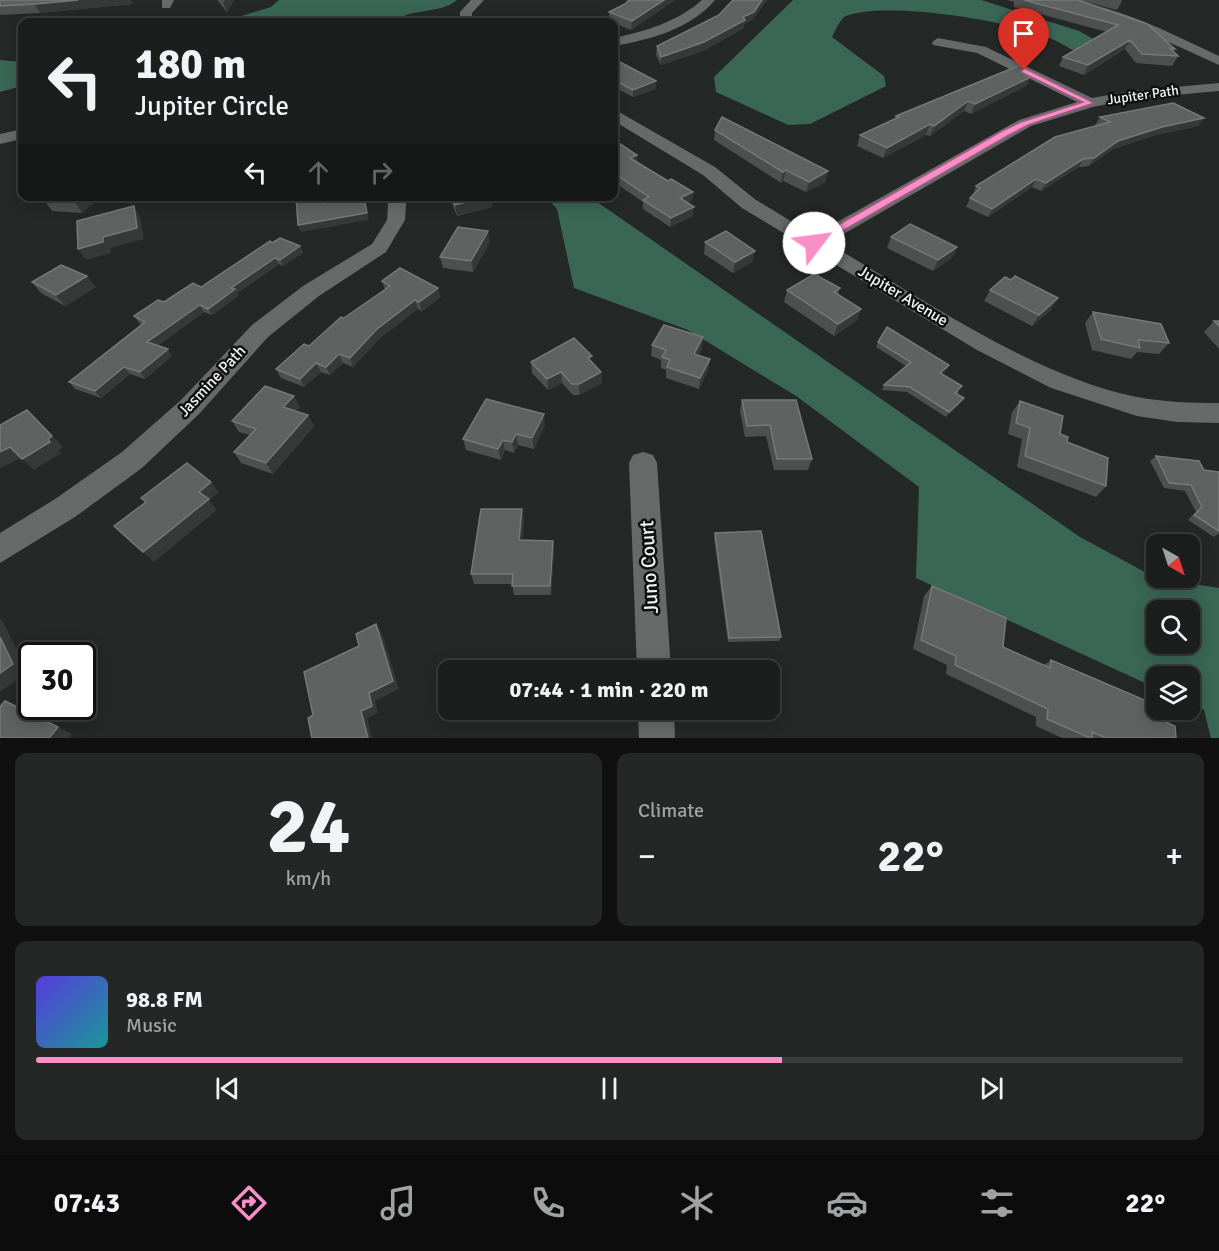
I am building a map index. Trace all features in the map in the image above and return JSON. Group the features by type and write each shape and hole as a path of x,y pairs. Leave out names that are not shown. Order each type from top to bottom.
{"street":[{"path":"466,18 466,12 478,0"},
{"path":"618,41 671,26 690,17 709,0"},
{"path":"1061,0 1144,26 1219,60"},
{"path":"938,42 981,50 1090,103"},
{"name":"Jupiter Path","path":"814,243 1025,123 1090,103 1164,91 1219,87"},
{"name":"Jupiter Avenue","path":"618,118 709,171 749,204 1005,357 1053,380 1102,398 1152,409 1201,414 1219,413"},
{"path":"0,140 18,135"},
{"name":"Jasmine Path","path":"0,549 65,508 132,460 190,407 260,331 311,291 379,248 396,220 396,201"},
{"name":"Juno Court","path":"644,463 654,660"},
{"path":"656,720 657,738"}],"green space":[{"path":"279,0 457,0 442,8 408,14 400,18 235,18 271,7"},
{"path":"793,0 981,0 1079,31 1113,50 1085,55 1032,32 946,14 915,11 862,12 844,17 832,37 884,76 886,86 810,124 788,125 716,92 714,77"},
{"path":"0,60 18,62 18,87 0,92"},
{"path":"550,201 596,201 1080,537 1146,573 1146,588 1200,588 1200,585 1219,588 1219,738 1211,738 1204,710 1200,708 1200,666 1146,666 1146,683 916,578 919,487 796,396 688,330 574,288 557,209"}],"building":[{"path":"0,0 78,0 0,6"},
{"path":"629,0 664,0 632,21 609,12"},
{"path":"733,0 762,0 754,12 743,17 745,20 704,42 661,57 657,46 719,15"},
{"path":"1024,0 1078,0 1147,24 1175,49 1170,48 1178,56 1142,54 1130,40 1088,65 1063,57 1118,25"},
{"path":"618,61 656,81 633,90 618,82"},
{"path":"1020,65 1027,68 1031,77 975,104 968,101 934,126 930,124 887,148 860,135 899,117 896,116"},
{"path":"1173,103 1204,118 1162,127 1118,141 1094,158 1083,159 1046,183 1036,179 992,209 970,198 980,188 976,186 1055,137 1110,122 1100,117"},
{"path":"722,117 828,171 809,182 786,170 783,172 715,130"},
{"path":"618,143 637,155 630,158 668,181 671,179 693,192 680,198 694,207 671,218 643,200 649,197 618,176"},
{"path":"296,201 324,201 324,203 365,201 367,213 298,225"},
{"path":"454,201 469,201 455,205"},
{"path":"134,206 137,228 103,237 103,242 78,249 77,221"},
{"path":"910,224 957,247 938,260 891,237"},
{"path":"458,227 488,231 471,261 440,257"},
{"path":"726,231 755,251 735,262 705,242"},
{"path":"280,238 300,246 280,260 275,258 231,288 235,289 208,309 200,305 147,342 168,349 140,372 124,367 95,391 69,382 145,322 134,316 158,300 164,302 193,283 201,287 270,241 272,243"},
{"path":"61,265 87,276 56,295 32,282"},
{"path":"400,268 438,288 419,302 415,300 377,329 350,358 339,354 326,367 316,363 300,379 276,369 304,344 309,346 341,317 344,318 390,286 382,281"},
{"path":"814,274 840,288 834,292 861,309 838,324 787,290"},
{"path":"1015,276 1058,298 1039,315 990,290 1005,277 1011,280"},
{"path":"1093,312 1161,324 1169,343 1138,340 1140,348 1101,339"},
{"path":"664,325 703,337 694,354 710,359 700,378 667,367 670,360 662,357 666,350 652,345"},
{"path":"887,327 949,365 940,373 962,386 955,393 964,398 949,412 910,387 884,385 911,362 878,342"},
{"path":"574,338 592,356 588,358 601,372 579,384 572,384 561,372 547,379 531,362"},
{"path":"265,386 294,396 283,407 308,415 266,463 234,452 256,429 232,421"},
{"path":"486,399 544,414 532,438 516,434 512,442 503,440 498,449 463,439"},
{"path":"742,400 796,400 812,459 777,459 770,425 747,426"},
{"path":"1020,401 1063,416 1060,434 1068,437 1067,442 1108,458 1106,486 1025,456 1030,428 1016,423"},
{"path":"27,410 52,436 48,439 50,442 22,459 10,447 0,452 0,425"},
{"path":"1156,456 1199,461 1204,470 1219,472 1219,531 1194,515 1202,507 1191,485 1169,483"},
{"path":"187,463 211,482 199,492 209,499 143,552 114,526 146,502 141,498"},
{"path":"481,509 522,509 519,540 553,541 550,586 512,586 513,574 471,574"},
{"path":"761,531 781,637 729,638 715,533"},
{"path":"932,586 1006,618 1003,647 1050,668 1051,660 1146,701 1146,720 1161,720 1175,726 1176,738 1106,738 1092,732 1092,738 1090,738 1047,719 1048,709 955,665 956,656 921,640"},
{"path":"376,624 393,681 369,693 372,706 361,711 368,738 312,738 308,718 313,715 304,672 359,646 356,634"},
{"path":"0,637 13,664 0,673"},
{"path":"5,701 18,707 18,720 44,720 58,727 49,738 0,738 0,707"}],"route":[{"path":"814,243 1025,123 1090,103 1024,70"}]}
